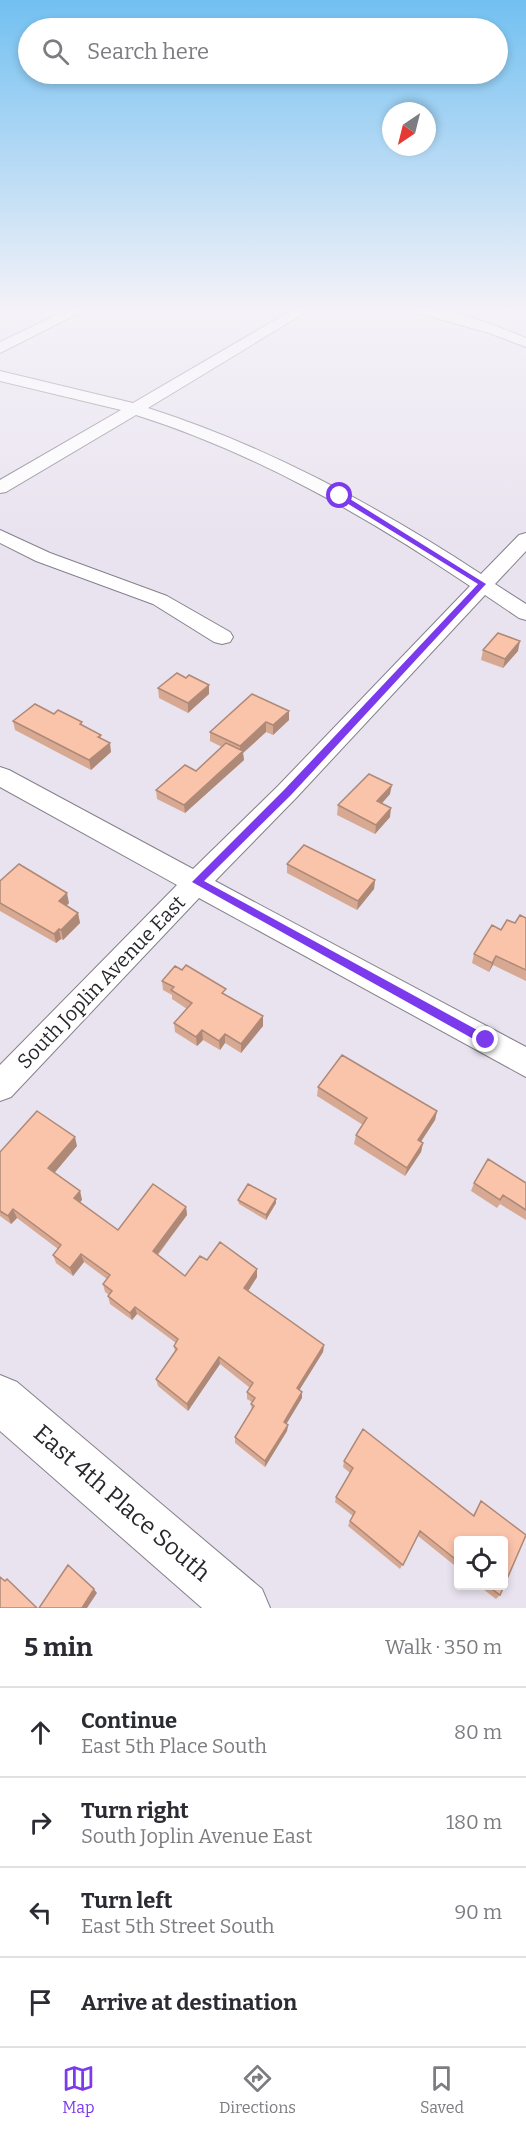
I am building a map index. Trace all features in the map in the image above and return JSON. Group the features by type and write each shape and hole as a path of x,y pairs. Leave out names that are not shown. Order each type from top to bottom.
{"street":[{"path":"37,384 91,396 134,409 225,442 340,496 526,614"},
{"path":"0,488 176,384"},
{"path":"0,536 44,557 160,600 222,637"},
{"name":"South Joplin Avenue East","path":"0,1087 287,792 526,539"},
{"path":"0,776 526,1063"},
{"name":"East 4th Place South","path":"0,1398 243,1608"}],"building":[{"path":"498,633 520,641 505,659 483,650"},
{"path":"177,673 186,678 189,675 209,685 188,703 158,688"},
{"path":"252,694 289,711 273,725 266,722 240,746 210,732"},
{"path":"35,704 54,714 58,710 82,722 80,724 101,735 98,737 110,743 89,760 13,721"},
{"path":"226,743 243,751 184,805 156,790 185,765 196,771"},
{"path":"369,774 392,785 377,801 391,808 376,825 338,805"},
{"path":"304,845 375,880 358,901 287,864"},
{"path":"19,864 67,893 59,901 78,913 54,934 0,903 0,881"},
{"path":"520,915 526,918 526,970 496,956 492,963 474,954 492,925 501,930 507,920 515,923"},
{"path":"186,965 226,989 222,993 263,1016 241,1044 225,1034 219,1041 202,1030 196,1037 174,1023 192,1003 171,990 174,987 162,981 175,966 182,970"},
{"path":"342,1055 437,1111 418,1140 423,1143 407,1168 356,1135 367,1118 318,1087"},
{"path":"37,1111 75,1137 48,1168 80,1191 74,1198 118,1230 153,1184 186,1207 153,1251 185,1276 200,1256 207,1260 220,1242 257,1269 244,1288 324,1345 297,1388 302,1392 284,1422 288,1425 265,1461 235,1437 254,1406 251,1404 255,1398 247,1392 253,1383 219,1357 187,1404 156,1379 177,1349 174,1346 178,1339 135,1307 130,1313 108,1296 112,1291 103,1284 110,1275 81,1254 70,1268 53,1255 61,1245 13,1209 8,1216 0,1211 0,1152"},
{"path":"488,1159 526,1183 526,1210 503,1195 500,1200 474,1183"},
{"path":"248,1184 276,1199 266,1215 238,1200"},
{"path":"363,1429 474,1516 481,1501 526,1535 508,1577 508,1536 454,1536 454,1558 420,1531 403,1565 350,1521 355,1512 336,1497 353,1468 344,1461"},
{"path":"68,1565 94,1589 82,1608 39,1608"},
{"path":"0,1577 5,1581 7,1579 37,1608 0,1608"}],"route":[{"path":"340,496 482,584 287,792 197,882 486,1040"}]}
